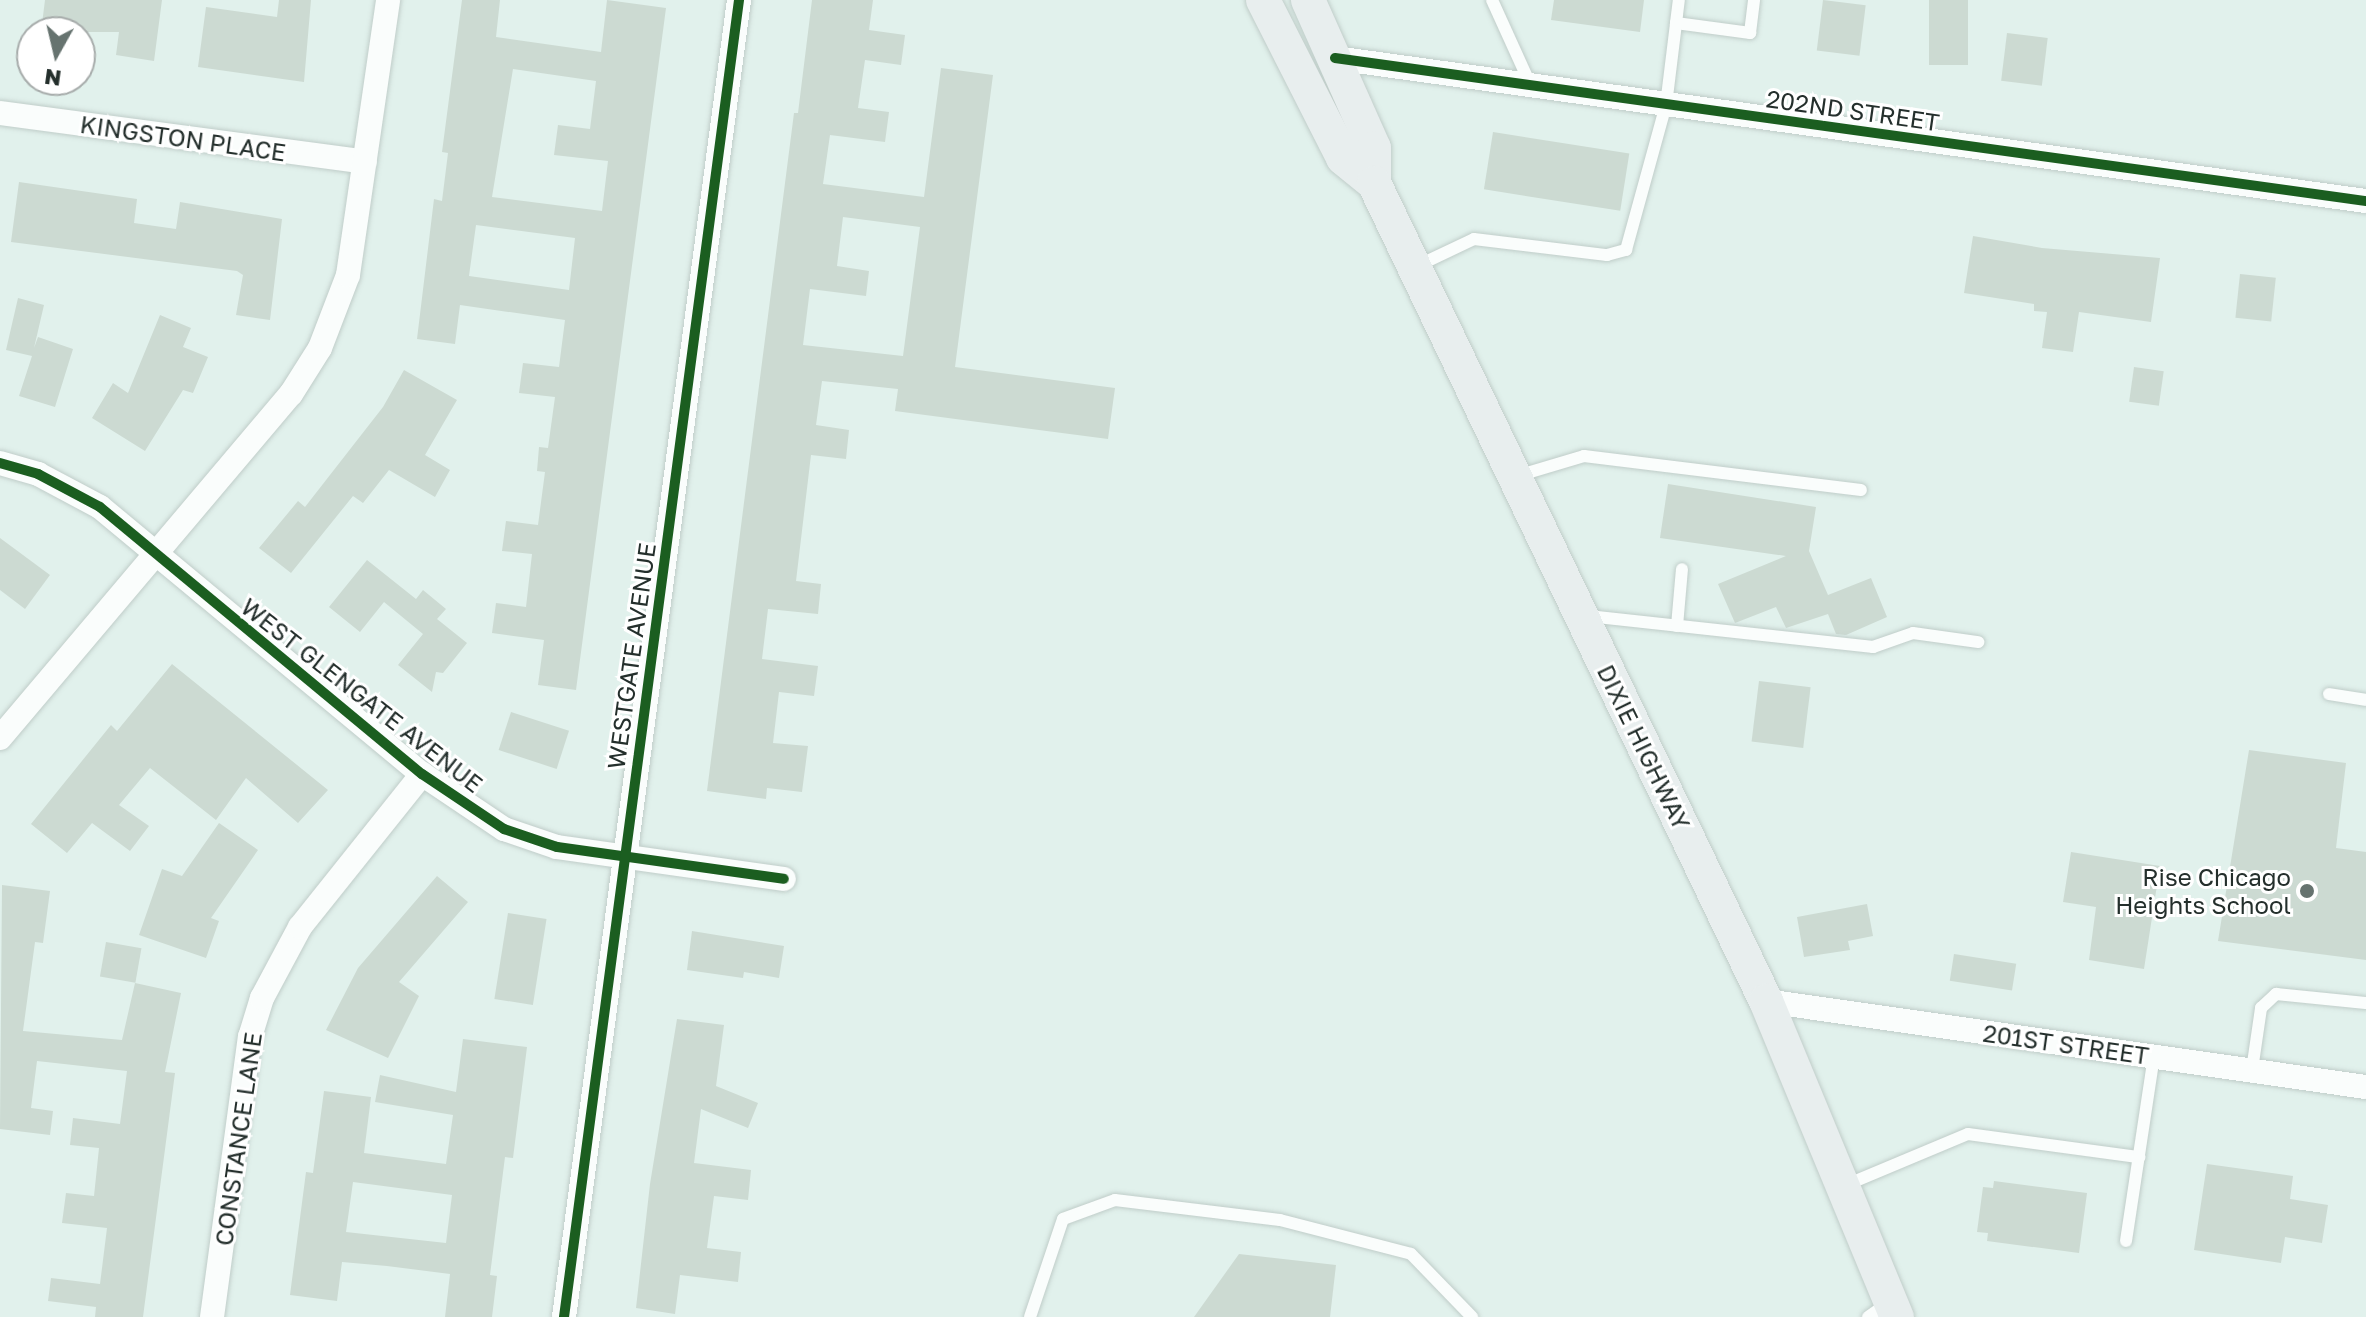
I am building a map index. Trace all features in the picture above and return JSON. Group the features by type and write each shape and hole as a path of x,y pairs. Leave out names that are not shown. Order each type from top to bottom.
{"main road":[{"name":"DIXIE HIGHWAY","path":"1263,0 1343,158 1374,183 1766,1001 1843,1186 1885,1312"},
{"name":"DIXIE HIGHWAY","path":"1308,0 1374,148 1374,183"}],"street":[{"path":"0,738 157,556 307,371 334,319 348,275 388,0"},
{"name":"WESTGATE AVENUE","path":"564,1317 739,0"},
{"name":"202ND STREET","path":"1335,58 2366,201"},
{"name":"KINGSTON PLACE","path":"0,113 365,162"},
{"name":"WEST GLENGATE AVENUE","path":"0,463 38,474 100,507 422,774 504,829 557,847 784,879"},
{"name":"CONSTANCE LANE","path":"212,1317 250,1037 262,998 300,927 422,774"},
{"name":"201ST STREET","path":"1766,1001 2366,1087"}],"lane":[{"path":"1492,0 1531,86"},
{"path":"1415,267 1474,239 1607,255 1626,250 1666,105 1679,0"},
{"path":"1676,23 1750,33 1754,0"},
{"path":"1515,477 1584,456 1861,490"},
{"path":"1677,626 1682,569"},
{"path":"1581,615 1873,647 1913,633 1978,642"},
{"path":"2329,694 2366,700"},
{"path":"2252,1070 2261,1008 2276,994 2366,1003"},
{"path":"2126,1241 2154,1056"},
{"path":"1843,1186 1968,1134 2139,1157"},
{"path":"1030,1317 1063,1219 1115,1200 1280,1220 1411,1254 1471,1317"}],"building":[{"path":"45,0 162,0 154,61 116,55 119,32 96,32 96,16 43,16"},
{"path":"279,0 311,0 304,82 198,67 206,7 277,17"},
{"path":"462,0 500,0 496,37 601,52 607,0 666,8 576,690 538,685 544,640 492,633 496,603 526,607 532,554 502,551 506,521 538,525 545,472 537,471 539,447 548,448 555,397 519,393 523,363 559,367 565,320 460,305 455,344 417,339 434,199 442,201 448,153 442,152","holes":["513,69 596,81 590,129 558,125 554,155 608,161 602,211 492,197","476,225 575,238 569,290 469,276"]},
{"path":"812,0 873,0 869,30 905,35 901,65 865,60 858,108 889,112 885,142 830,135 823,184 924,197 941,68 993,75 955,367 1115,388 1108,439 895,411 898,389 822,381 816,425 849,430 846,459 811,455 796,581 821,584 818,614 768,609 762,659 818,666 814,696 779,692 773,743 808,746 802,792 767,788 766,799 707,791 794,113 798,113","holes":["843,217 920,227 903,356 803,345 810,289 866,296 869,271 837,266"]},
{"path":"1554,0 1644,0 1640,32 1551,20"},
{"path":"1823,0 1866,5 1859,56 1817,51"},
{"path":"1929,0 1968,0 1968,65 1929,65"},
{"path":"2007,33 2048,38 2042,86 2001,81"},
{"path":"1493,132 1629,154 1620,211 1484,189"},
{"path":"19,182 137,199 134,223 176,229 180,202 282,219 270,320 236,315 243,275 237,271 11,242"},
{"path":"1973,236 2042,248 2160,258 2151,322 2079,312 2073,352 2042,348 2047,312 2034,311 2034,304 1964,293"},
{"path":"2240,274 2276,278 2271,322 2235,318"},
{"path":"18,298 44,305 34,348 38,337 73,349 55,407 19,396 32,356 6,350"},
{"path":"160,315 191,328 183,347 208,357 193,393 183,390 145,451 92,418 113,383 128,393"},
{"path":"2134,367 2164,371 2159,406 2129,402"},
{"path":"404,370 457,400 425,455 450,470 435,497 389,470 363,503 353,496 291,573 259,548 298,501 305,507 383,407"},
{"path":"1668,484 1816,507 1809,551 1828,595 1871,578 1887,617 1846,635 1836,634 1828,614 1786,628 1776,607 1735,623 1718,584 1786,556 1660,538"},
{"path":"0,538 50,575 25,609 0,590"},
{"path":"367,560 416,599 423,590 446,609 437,619 467,643 443,673 436,672 432,692 398,665 423,634 384,602 360,632 329,607"},
{"path":"172,664 328,790 298,823 246,778 216,820 150,768 119,805 149,826 130,851 92,823 67,853 31,824 111,725 117,731"},
{"path":"1759,681 1811,687 1803,748 1752,742"},
{"path":"511,712 569,731 557,769 499,750"},
{"path":"2249,750 2346,763 2336,848 2366,852 2366,960 2218,941"},
{"path":"219,823 258,850 211,918 219,921 206,958 139,935 162,869 182,876"},
{"path":"2071,852 2160,866 2144,969 2089,960 2096,907 2063,902"},
{"path":"437,876 468,902 399,982 419,996 388,1058 326,1030 358,968"},
{"path":"2,885 50,891 43,943 35,942 23,1031 122,1040 135,983 181,993 165,1072 175,1073 143,1317 95,1317 96,1307 48,1301 51,1278 100,1284 107,1228 62,1223 66,1193 94,1196 99,1148 70,1145 73,1118 120,1124 127,1071 37,1061 31,1108 53,1111 50,1135 0,1129"},
{"path":"1867,904 1873,936 1848,941 1850,950 1804,957 1797,917"},
{"path":"508,913 547,919 533,1005 494,999"},
{"path":"692,931 784,946 779,978 744,972 743,978 687,970"},
{"path":"106,942 141,948 135,983 100,976"},
{"path":"1954,954 2016,964 2012,991 1950,981"},
{"path":"677,1019 724,1025 716,1086 758,1103 748,1128 701,1109 694,1163 751,1170 748,1200 714,1196 707,1248 741,1252 738,1282 680,1275 675,1314 636,1308 650,1184"},
{"path":"463,1039 527,1047 513,1158 505,1157 490,1275 497,1276 492,1317 445,1317 450,1274 387,1266 342,1262 337,1301 290,1295 306,1172 313,1173 324,1091 371,1097 364,1153 446,1164 453,1115 375,1102 380,1075 456,1092","holes":["353,1182 452,1195 446,1243 346,1232"]},
{"path":"2207,1164 2293,1176 2290,1199 2328,1205 2322,1243 2285,1237 2281,1263 2194,1250"},
{"path":"1994,1181 2087,1193 2079,1253 1987,1241 1988,1233 1977,1232 1983,1187 1993,1188"},
{"path":"1239,1254 1336,1265 1330,1317 1194,1317"}],"cycle path":[{"path":"564,1317 739,0"},
{"path":"1335,58 2366,201"},
{"path":"0,463 38,474 100,507 422,774 504,829 557,847 784,879"}],"place":[{"name":"Rise Chicago Heights School","path":"2307,891"}]}
